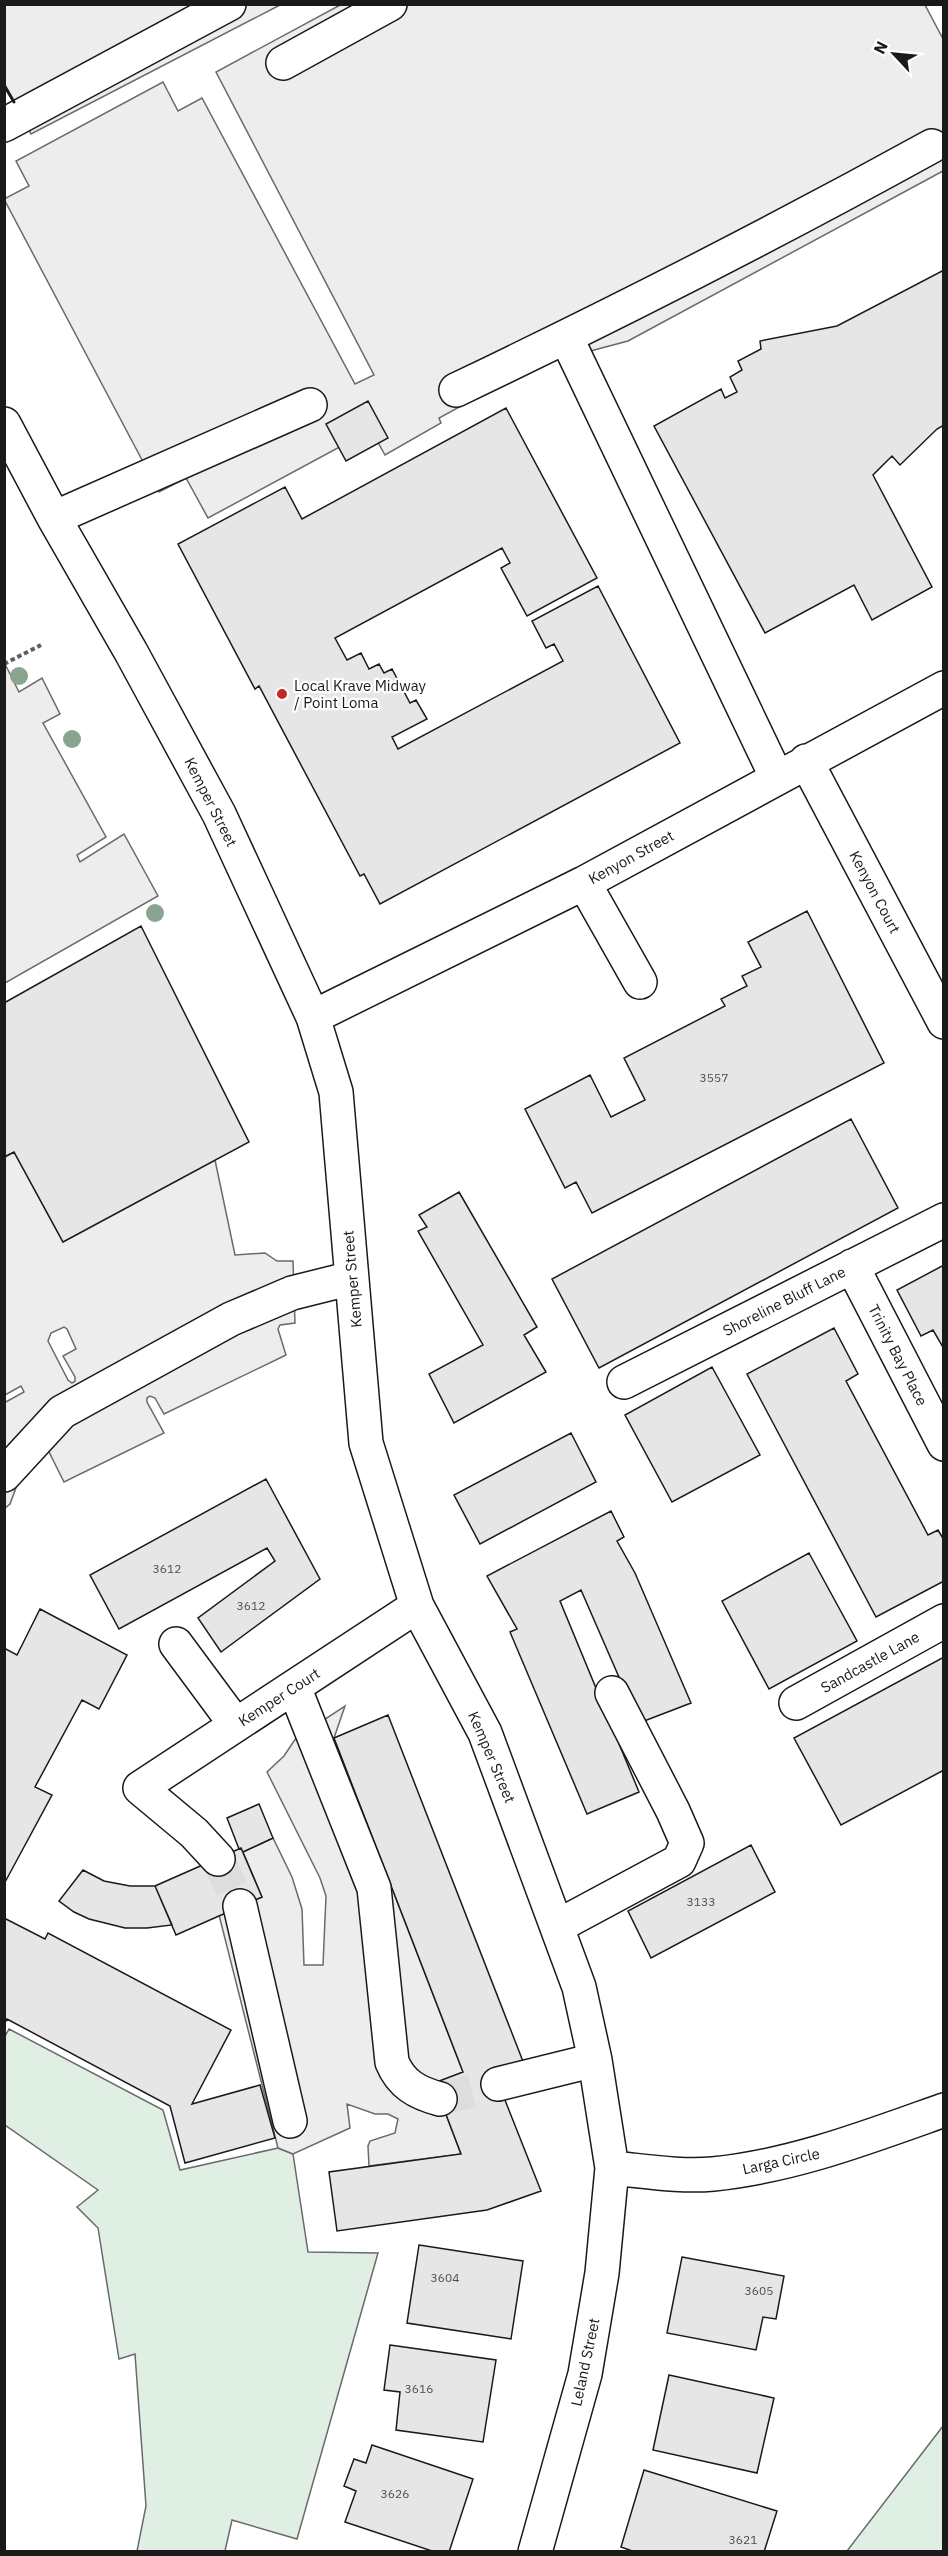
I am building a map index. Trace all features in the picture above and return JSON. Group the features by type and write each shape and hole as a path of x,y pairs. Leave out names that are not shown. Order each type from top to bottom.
{"street":[{"path":"4,125 229,4"},
{"path":"283,63 390,4"},
{"path":"456,390 816,210 932,146"},
{"path":"566,337 777,778"},
{"path":"54,518 310,405"},
{"name":"Kemper Street","path":"4,424 219,814 313,1017 336,1092 366,1443 417,1606 485,1733 579,1986 595,2060 612,2169"},
{"name":"Kenyon Street","path":"313,1017 584,883 944,688"},
{"name":"Kenyon Court","path":"806,761 944,1022"},
{"path":"584,883 640,982"},
{"name":"Shoreline Bluff Lane","path":"624,1382 944,1220"},
{"name":"Trinity Bay Place","path":"852,1266 944,1444"},
{"path":"4,1475 62,1412 231,1319 292,1293 352,1278"},
{"name":"Kemper Court","path":"218,1859 194,1833 140,1788 417,1606"},
{"name":"Sandcastle Lane","path":"796,1703 944,1621"},
{"path":"176,1644 236,1725"},
{"path":"294,1687 374,1888 392,2062 398,2078 411,2088 440,2099"},
{"path":"558,1926 680,1861 687,1843 612,1693"},
{"path":"240,1906 290,2121"},
{"path":"498,2085 595,2060"},
{"name":"Larga Circle","path":"612,2169 679,2174 712,2174 741,2170 794,2160 841,2147 944,2110"},
{"name":"Leland Street","path":"535,2552 585,2374 602,2273 612,2169"}],"path":[{"path":"4,664 41,645"}],"green space":[{"path":"9,2029 163,2110 180,2170 278,2148 293,2154 308,2252 378,2253 297,2539 232,2520 225,2551 137,2551 146,2506 135,2354 119,2359 98,2228 77,2207 98,2190 5,2125 4,2038"},
{"path":"943,2426 942,2552 847,2551"}],"shaded area":[{"path":"342,4 925,5 943,39 943,171 628,341 534,366 439,418 441,423 385,455 371,430 208,518 186,478 159,492 4,199 29,186 16,161 163,82 178,111 202,98 355,384 374,375 216,72"},
{"path":"4,5 280,5 31,134 5,85"},
{"path":"5,664 19,692 42,678 60,714 43,723 106,837 77,855 80,862 124,834 158,896 5,983"},
{"path":"14,1152 63,1242 215,1160 235,1255 265,1253 277,1261 293,1261 295,1323 280,1325 278,1329 286,1355 164,1414 155,1398 150,1396 147,1398 164,1433 64,1482 49,1452 45,1451 20,1477 10,1504 5,1508 4,1403 24,1392 21,1386 5,1395 5,1157","holes":["64,1327 76,1349 63,1356 75,1377 72,1383 68,1380 48,1341 51,1333"]},
{"path":"345,1706 334,1738 463,2072 440,2099 461,2154 369,2166 370,2141 395,2133 398,2119 388,2114 375,2114 347,2104 350,2128 293,2154 278,2148 219,1915 262,1897 243,1852 273,1838 292,1877 302,1909 304,1965 323,1965 326,1896 320,1878 267,1772 284,1756 296,1738"}],"building":[{"path":"944,270 944,425 900,465 892,456 873,475 932,587 872,620 854,585 765,633 654,426 721,389 725,398 737,392 730,377 742,370 738,361 761,349 760,341 837,326"},
{"path":"368,401 388,438 346,461 326,424"},
{"path":"506,408 597,578 527,616 501,568 510,563 502,548 335,638 347,660 361,653 369,669 379,664 384,673 392,669 410,703 416,700 427,719 392,737 398,749 563,661 554,644 546,648 532,621 598,586 680,743 380,904 364,874 360,876 259,686 255,689 178,544 285,487 302,519"},
{"path":"807,911 884,1063 592,1213 576,1182 565,1188 525,1109 590,1075 611,1117 645,1100 624,1058 725,1006 721,999 747,986 742,976 761,967 748,942"},
{"path":"141,926 249,1142 63,1242 14,1152 4,1157 4,1003"},
{"path":"851,1119 898,1208 599,1368 552,1279"},
{"path":"459,1192 537,1327 524,1335 546,1372 454,1423 429,1374 483,1345 418,1231 427,1227 419,1215"},
{"path":"944,1265 944,1349 933,1330 921,1336 897,1290"},
{"path":"834,1328 858,1374 846,1381 928,1535 938,1530 944,1540 944,1581 876,1617 747,1374"},
{"path":"712,1367 760,1455 672,1502 625,1415"},
{"path":"571,1433 596,1482 480,1544 454,1495"},
{"path":"266,1479 320,1579 221,1652 198,1618 275,1561 267,1548 119,1629 90,1575"},
{"path":"611,1511 624,1537 617,1541 635,1573 691,1703 639,1723 581,1590 560,1601 639,1792 587,1814 510,1632 517,1629 487,1576"},
{"path":"809,1553 857,1641 769,1689 722,1601"},
{"path":"40,1609 127,1655 99,1709 82,1700 35,1787 52,1795 4,1884 4,1648 17,1655"},
{"path":"944,1657 944,1770 841,1825 794,1738"},
{"path":"388,1715 524,2064 495,2075 541,2191 487,2210 337,2231 329,2172 461,2154 434,2083 463,2072 334,1738"},
{"path":"259,1804 273,1838 243,1852 241,1848 239,1849 227,1818"},
{"path":"751,1845 775,1892 651,1958 628,1911"},
{"path":"241,1848 262,1897 176,1935 155,1886"},
{"path":"83,1870 104,1881 130,1886 155,1886 172,1925 125,1928 89,1919 74,1912 59,1901"},
{"path":"4,1918 45,1939 48,1933 231,2030 192,2104 260,2085 275,2138 185,2163 170,2106 7,2019 4,2024"},
{"path":"419,2245 523,2261 511,2339 407,2323"},
{"path":"682,2257 784,2276 776,2319 763,2317 756,2350 667,2333"},
{"path":"390,2345 496,2360 483,2442 396,2430 400,2392 384,2390"},
{"path":"669,2375 774,2398 757,2473 653,2450"},
{"path":"372,2445 473,2479 449,2552 435,2552 345,2522 356,2491 344,2486 354,2459 366,2463"},
{"path":"644,2470 777,2511 764,2552 635,2552 621,2547"}],"tunnel":[{"path":"218,1859 240,1906"},
{"path":"440,2099 498,2084"}],"wall":[{"path":"4,85 14,102"}],"place":[{"name":"Local Krave Midway / Point Loma","path":"282,694"}]}
